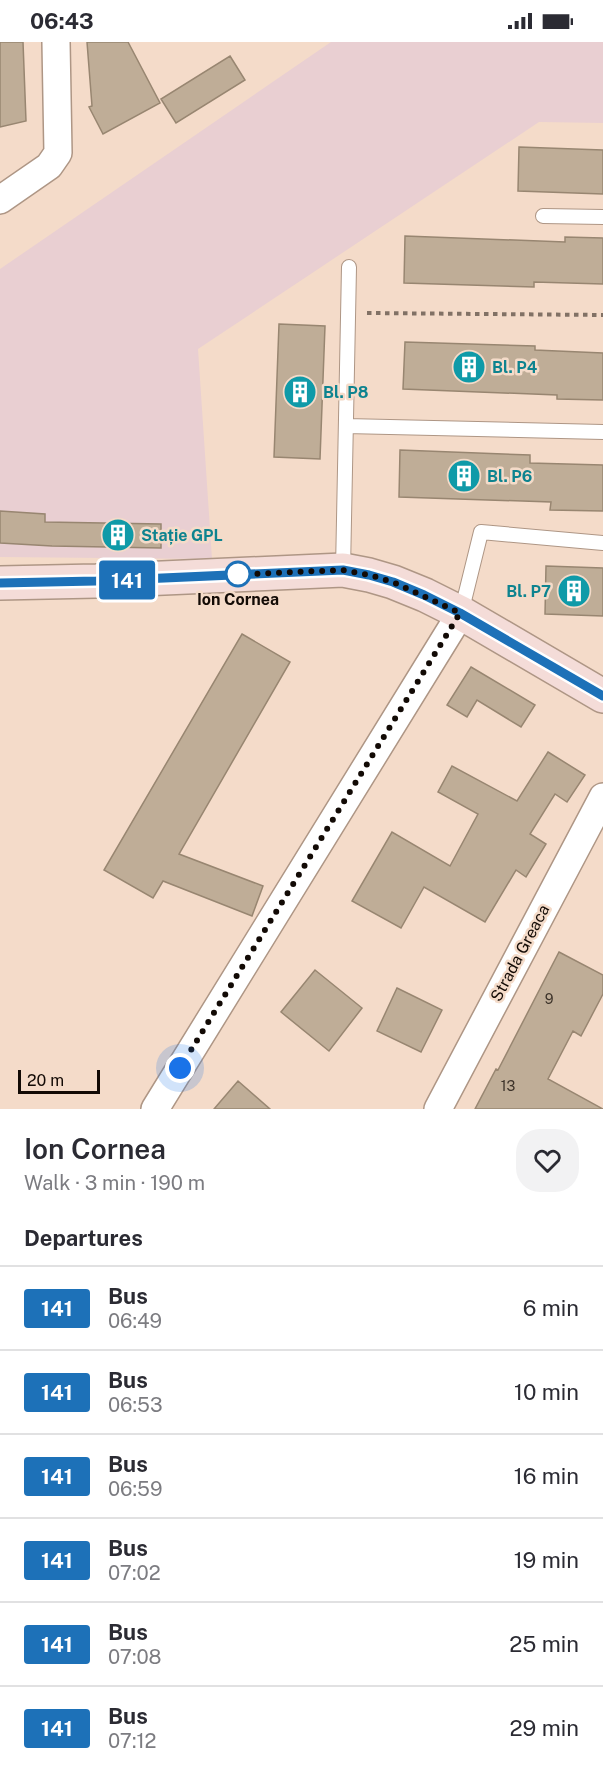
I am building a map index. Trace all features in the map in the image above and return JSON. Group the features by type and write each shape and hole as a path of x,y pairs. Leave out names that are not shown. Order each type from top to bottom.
{"main road":[{"path":"0,583 343,570 393,582 460,613 603,696"}],"street":[{"path":"0,200 49,166 58,153 56,42"},
{"path":"155,1109 460,613"},
{"name":"Strada Greaca","path":"438,1109 603,796"}],"lane":[{"path":"543,216 603,217"},
{"path":"343,570 349,267"},
{"path":"346,426 603,432"},
{"path":"460,613 482,532 603,543"}],"path":[{"path":"347,313 603,315"}],"shaded area":[{"path":"331,42 603,42 603,123 539,122 198,349 212,559 0,557 0,269"}],"building":[{"path":"0,42 23,42 26,121 0,127"},
{"path":"87,42 128,42 160,103 103,134 89,107 92,106"},
{"path":"230,56 245,80 176,123 161,99"},
{"path":"519,147 603,150 603,194 518,191"},
{"path":"405,236 565,242 565,237 603,238 603,284 534,282 534,287 404,283"},
{"name":"Bl. P8","path":"279,324 325,326 320,459 274,457"},
{"name":"Bl. P4","path":"405,342 535,346 535,350 603,353 603,400 557,399 557,395 403,389"},
{"name":"Bl. P6","path":"400,450 530,455 530,463 603,465 603,511 550,510 551,502 399,497"},
{"path":"0,511 45,514 45,522 161,524 161,548 0,543"},
{"name":"Bl. P7","path":"546,566 603,568 603,616 545,614"},
{"path":"242,634 290,662 179,854 263,886 252,916 163,881 153,898 104,870"},
{"path":"471,667 535,705 521,727 477,700 467,717 447,705"},
{"path":"548,752 585,775 567,802 555,794 530,834 546,844 526,877 516,870 485,922 424,887 401,928 352,901 392,832 450,866 478,814 438,792 452,766 517,801"},
{"path":"559,952 603,975 603,994 581,1036 573,1031 548,1079 603,1109 475,1109 496,1069 498,1070"},
{"path":"315,970 362,1008 329,1051 281,1012"},
{"path":"397,988 442,1010 421,1052 377,1031"},
{"path":"238,1081 270,1109 214,1109"}],"bus line":[{"name":"141","path":"0,583 343,570 393,582 424,595 460,613 603,696"}],"place":[{"name":"Bl. P4","path":"469,367"},
{"name":"Bl. P8","path":"300,392"},
{"name":"Bl. P6","path":"464,476"},
{"name":"Stație GPL","path":"118,535"},
{"name":"Ion Cornea","path":"238,574"},
{"name":"Bl. P7","path":"574,591"}],"route":[{"path":"180,1068 460,613 393,582 343,570 227,575 238,574"}]}
